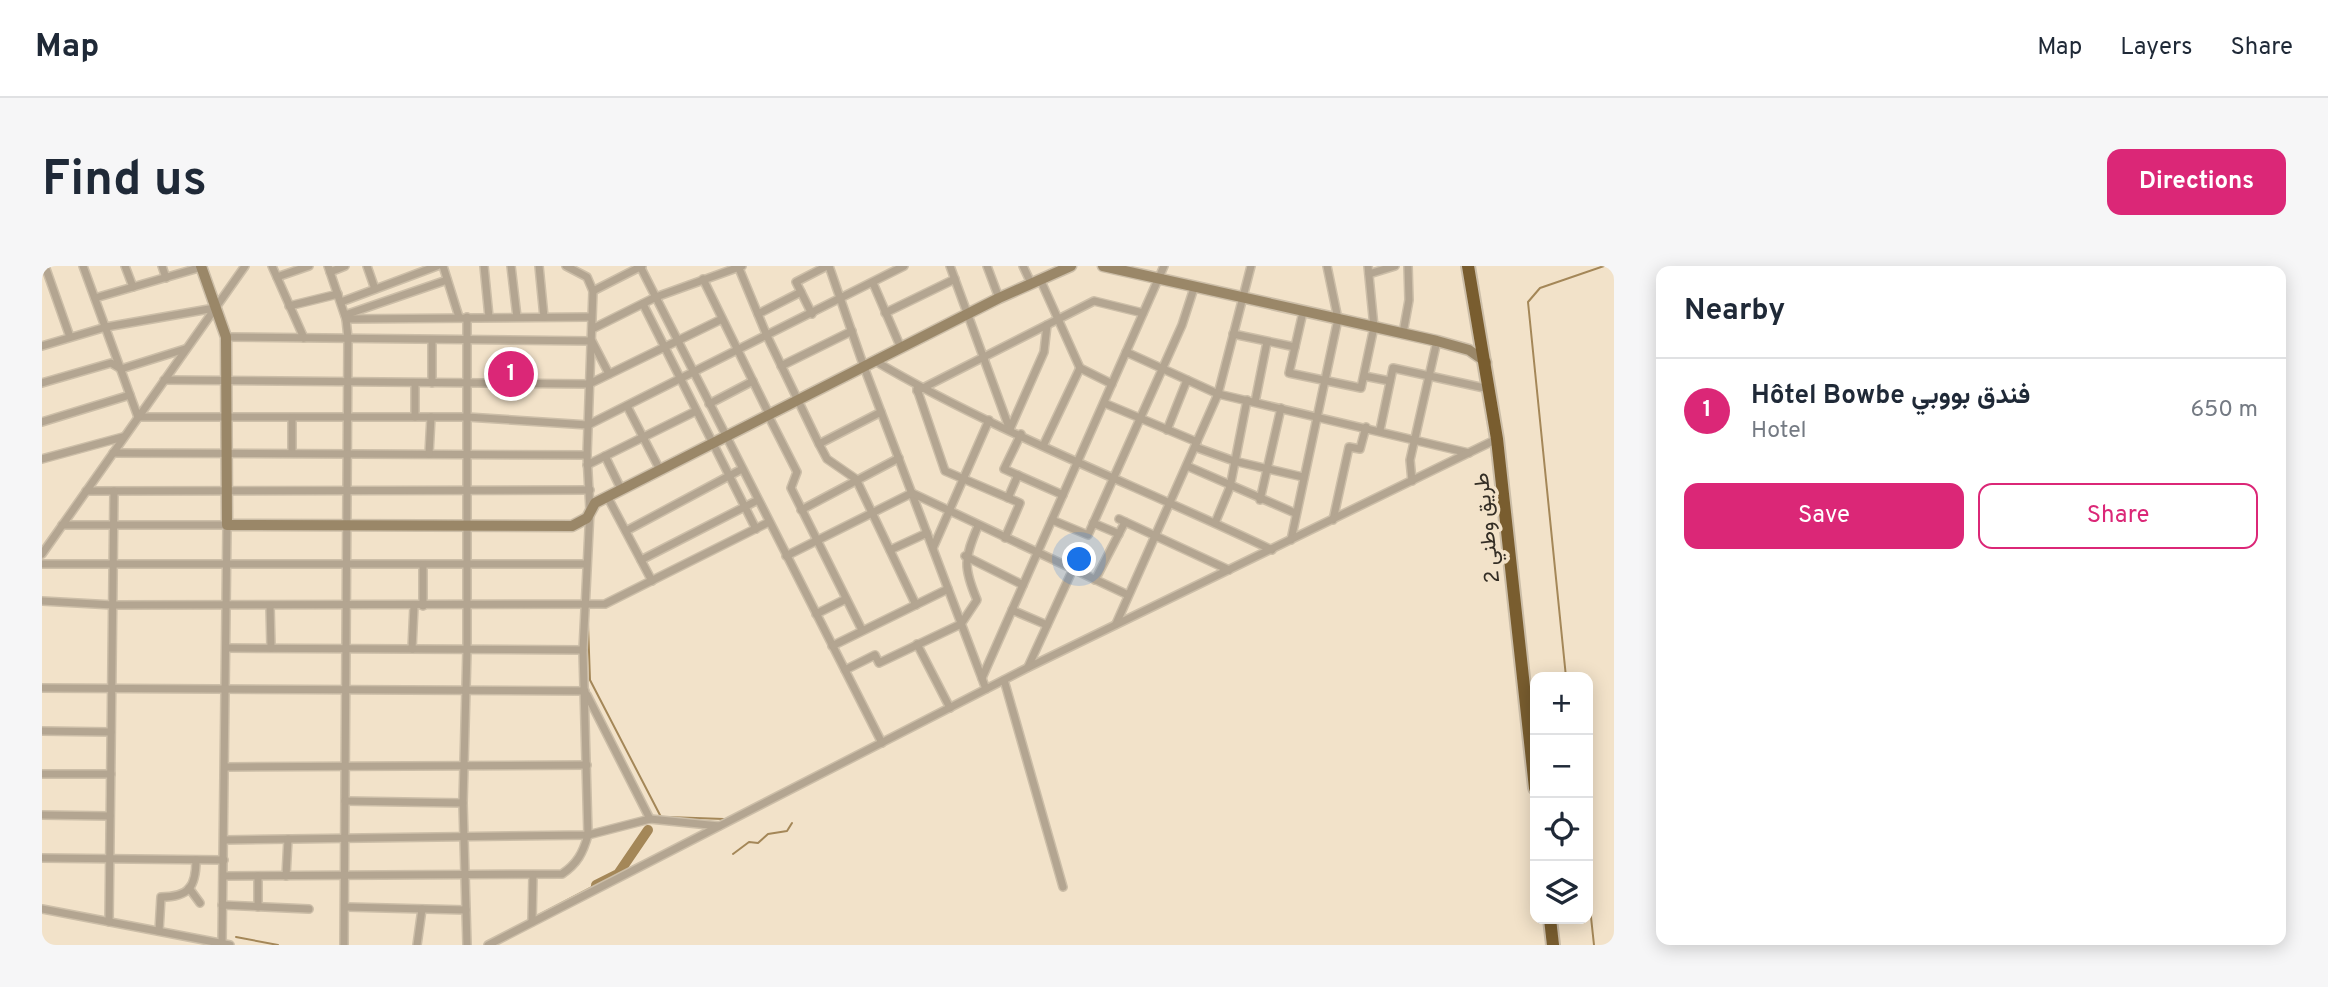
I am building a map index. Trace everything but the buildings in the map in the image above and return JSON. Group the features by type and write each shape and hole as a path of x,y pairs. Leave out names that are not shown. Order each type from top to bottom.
{"highway":[{"name":"طريق وطني 2","path":"1468,266 1497,439 1530,742"},
{"path":"1551,924 1553,945"}],"street":[{"path":"46,266 70,337"},
{"path":"83,266 138,417"},
{"path":"125,266 133,287"},
{"path":"162,266 166,278"},
{"path":"42,552 245,266"},
{"path":"272,266 304,338"},
{"path":"277,277 309,266"},
{"path":"344,945 348,338 340,298 329,269 345,266"},
{"path":"367,266 375,289"},
{"path":"289,306 375,289 437,266"},
{"path":"443,266 463,317 467,340 467,649 463,803 467,945"},
{"path":"484,266 489,317"},
{"path":"511,266 517,317"},
{"path":"539,266 544,317"},
{"path":"223,876 562,874 575,865 584,851 588,835 583,650 590,509 587,455 593,291 587,276 566,266"},
{"path":"622,266 626,275"},
{"path":"592,329 656,298 740,266 767,336 819,444 827,459 856,479 916,605"},
{"path":"812,314 796,282 828,266 986,689"},
{"path":"138,417 467,417 588,425 904,266"},
{"path":"950,266 1010,430"},
{"path":"987,266 999,298"},
{"path":"1023,266 1036,281 1058,319 1080,368 1112,384"},
{"path":"62,525 572,526 582,523 590,509 607,496 1059,268 1071,266"},
{"path":"1103,266 1141,271 1157,280 1437,341 1469,350 1486,362"},
{"path":"982,678 1164,266"},
{"path":"1116,624 1218,394 1251,266"},
{"path":"1290,540 1338,319 1327,266"},
{"path":"1303,312 1289,373 1361,388 1374,327 1369,270 1395,266"},
{"path":"1403,333 1409,300 1408,266"},
{"path":"42,909 226,944 222,905 228,606 226,337 201,267 94,299"},
{"path":"593,291 642,267 882,743"},
{"path":"702,279 797,472 791,488 862,630"},
{"path":"886,313 955,279"},
{"path":"345,317 447,280"},
{"path":"873,283 901,348"},
{"path":"1052,520 1088,535 1162,369 1194,288"},
{"path":"758,314 801,292"},
{"path":"917,388 925,387 984,358 1094,301 1143,313"},
{"path":"643,304 694,412 756,529"},
{"path":"42,346 106,327 216,308"},
{"path":"345,317 591,317"},
{"path":"164,380 589,384 722,319"},
{"path":"1010,430 1044,352 1047,325"},
{"path":"781,366 852,331"},
{"path":"1469,350 1480,332"},
{"path":"1233,334 1294,347"},
{"path":"226,337 592,341"},
{"path":"432,340 432,383"},
{"path":"592,341 609,374"},
{"path":"1412,481 1410,460 1437,341"},
{"path":"1215,523 1230,487 1234,461 1267,342"},
{"path":"42,383 111,363 121,369 186,349"},
{"path":"1126,352 1218,394 1317,415 1469,453"},
{"path":"875,361 917,388 946,471 1020,503 1005,538"},
{"path":"1044,444 1080,368"},
{"path":"1380,430 1393,368 1489,388"},
{"path":"1364,376 1390,381"},
{"path":"1167,430 1188,380"},
{"path":"709,404 753,381"},
{"path":"415,383 415,417"},
{"path":"925,387 1010,430 1272,550"},
{"path":"42,422 130,395"},
{"path":"1104,402 1234,461 1303,477"},
{"path":"627,406 660,470"},
{"path":"1260,500 1281,408"},
{"path":"587,465 694,412"},
{"path":"819,444 881,412"},
{"path":"429,454 431,417"},
{"path":"292,418 292,453"},
{"path":"933,549 989,420"},
{"path":"1333,520 1349,447 1360,449 1366,427"},
{"path":"1021,434 1004,469 1063,495"},
{"path":"42,459 124,437"},
{"path":"488,945 1027,668 1497,439"},
{"path":"113,453 587,455"},
{"path":"606,456 621,489"},
{"path":"801,510 899,458"},
{"path":"1187,467 1295,513"},
{"path":"626,531 742,469"},
{"path":"1008,498 1018,475"},
{"path":"86,491 590,490"},
{"path":"109,922 114,491"},
{"path":"912,493 1128,595"},
{"path":"786,556 912,493"},
{"path":"607,496 652,581"},
{"path":"641,560 758,500"},
{"path":"1095,580 1119,534 1122,520 1229,569"},
{"path":"42,601 228,606 605,604 769,522"},
{"path":"1093,523 1119,534"},
{"path":"845,670 875,655 879,663 961,624 977,600 967,577 965,556 978,526"},
{"path":"890,550 927,533"},
{"path":"965,556 1023,585"},
{"path":"42,564 586,564"},
{"path":"423,606 424,565"},
{"path":"1027,668 1073,569"},
{"path":"832,646 948,589"},
{"path":"816,614 846,599"},
{"path":"270,606 271,648"},
{"path":"412,649 414,606"},
{"path":"1012,610 1047,625"},
{"path":"917,644 950,708"},
{"path":"227,648 583,650"},
{"path":"1004,680 1063,887"},
{"path":"42,688 585,691"},
{"path":"585,691 650,819"},
{"path":"42,731 111,732"},
{"path":"225,767 587,765"},
{"path":"42,774 111,774"},
{"path":"345,801 463,803"},
{"path":"42,815 110,816"},
{"path":"224,840 588,835 650,819 720,826"},
{"path":"286,876 288,839"},
{"path":"42,858 224,860"},
{"path":"159,932 161,897 179,897 189,888 196,878 196,860"},
{"path":"258,876 258,907"},
{"path":"532,922 533,876"},
{"path":"189,888 200,903"},
{"path":"222,905 309,909"},
{"path":"346,907 466,910"},
{"path":"417,945 422,909"}],"waterway":[{"path":"1565,672 1528,302 1540,288 1604,266"},
{"path":"588,624 590,680 661,817"},
{"path":"667,817 724,819"},
{"path":"733,854 749,842 758,843 768,834 787,831 792,823"},
{"path":"596,885 618,874 648,830"},
{"path":"535,917 596,885"},
{"path":"1592,924 1594,945"},
{"path":"236,937 278,945"}],"place":[{"name":"Hôtel Bowbe فندق بووبي","path":"511,374"}]}
